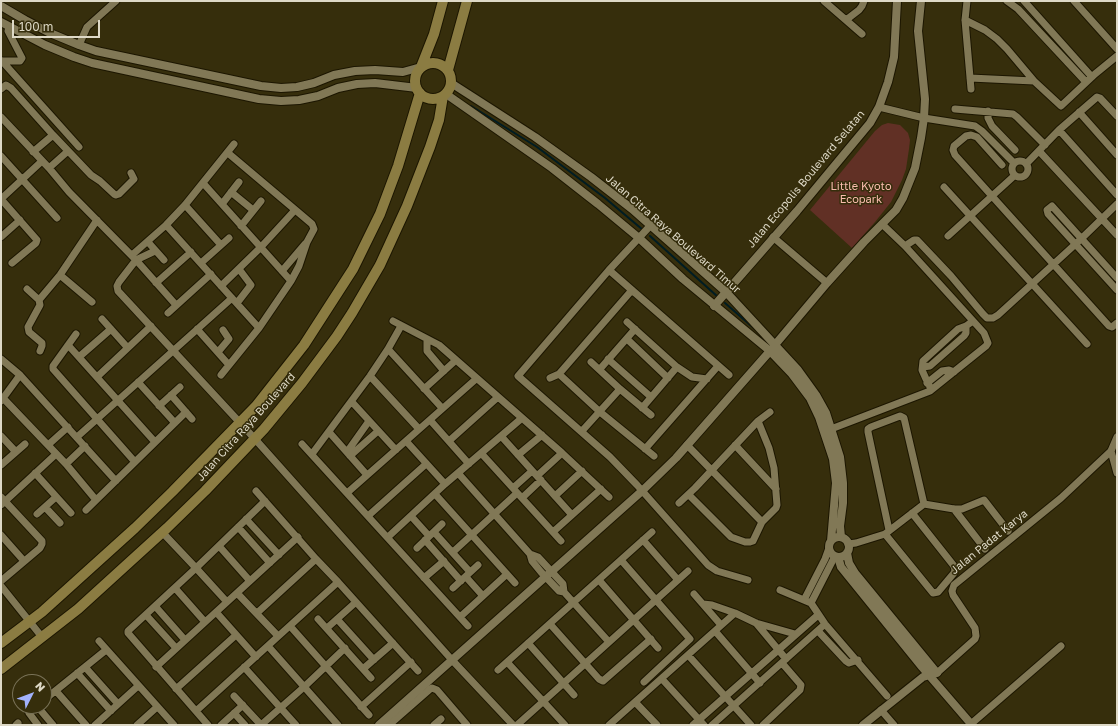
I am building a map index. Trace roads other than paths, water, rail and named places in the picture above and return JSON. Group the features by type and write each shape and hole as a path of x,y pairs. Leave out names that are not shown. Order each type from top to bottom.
{"main road":[{"path":"421,67 432,62 444,66 448,70 452,83 450,89 445,95 434,99 424,96 419,91 416,77 434,34 443,1"},
{"path":"448,70 467,1"},
{"name":"Jalan Citra Raya Boulevard","path":"1,643 42,612 135,528 172,492 260,400 304,345 353,269 368,240 398,166 419,91"},
{"name":"Jalan Citra Raya Boulevard","path":"1,669 42,638 95,593 206,491 255,439 286,403 325,353 352,313 380,265 410,199 439,120 445,95"}],"street":[{"path":"74,58 87,27 116,1"},
{"path":"824,1 862,34"},
{"path":"846,20 859,10 864,1"},
{"name":"Jalan Ecopolis Boulevard Selatan","path":"721,298 797,211 870,123 879,107 888,82 894,57 897,1"},
{"path":"379,725 450,657 546,571 637,485 687,445 772,349 824,280 896,210 904,198 915,168 924,118 925,99 918,31 921,1"},
{"path":"967,1 965,20 971,89"},
{"path":"1007,1 1018,9 1089,80"},
{"path":"1074,1 1117,49"},
{"path":"1018,9 1025,2 1089,80"},
{"path":"1,6 31,23 79,45 124,57 261,86 281,88 297,87 334,75 355,71 375,70 403,72 421,67"},
{"path":"965,20 997,39 1034,81 1061,106 1117,56"},
{"path":"1,22 74,58 122,70 259,99 273,101 298,100 318,96 338,88 357,84 375,83 419,91"},
{"path":"1,61 20,61 22,58 8,30 9,27"},
{"path":"1,61 79,147"},
{"path":"970,78 1034,81"},
{"name":"Jalan Citra Raya Boulevard Timur","path":"452,83 535,137 591,177 649,227 772,349 806,392 825,431 833,458 836,483 830,544"},
{"path":"1,89 6,85 11,88 91,175 116,195 134,179 131,173"},
{"name":"Jalan Citra Raya Boulevard Timur","path":"445,95 552,168 641,236 721,298 772,349 784,355 807,381 826,413 840,457 843,483 840,526 841,537"},
{"path":"1026,164 1096,97 1098,97 1117,116"},
{"path":"879,107 924,118 975,126 1014,163"},
{"path":"955,109 1010,113 1016,115 1045,145"},
{"path":"988,111 988,118 992,126 1015,150"},
{"path":"1079,112 1117,155"},
{"path":"1,117 49,168 69,192 134,258 176,305"},
{"path":"1060,130 1117,195"},
{"path":"33,152 53,134"},
{"path":"1002,165 976,137 971,135 966,136 954,146 952,150 1109,326 1112,327 1117,323"},
{"path":"234,144 185,205 134,258 118,282 117,288 513,725"},
{"path":"49,168 68,151"},
{"path":"1039,151 1117,235"},
{"path":"221,375 259,328 291,281 299,266 307,242 314,229 313,226 228,152"},
{"path":"1,156 57,218"},
{"path":"12,263 37,242 34,236 1,199 42,161"},
{"path":"1020,161 1026,164 1028,172 1019,178 1014,176 1011,170 1014,163 1020,161"},
{"path":"948,236 1014,176"},
{"path":"222,204 239,182"},
{"path":"203,183 291,281"},
{"path":"944,187 1087,344"},
{"path":"231,192 253,210"},
{"path":"241,226 261,201"},
{"path":"905,246 914,240 917,240 988,318 993,318 1054,265 1117,204"},
{"path":"185,205 221,245"},
{"path":"1117,278 1079,242 1048,214 1047,210 1052,206 1079,242 1117,290"},
{"path":"221,286 261,247 295,210"},
{"path":"1,238 20,220"},
{"path":"39,300 60,275 96,220"},
{"path":"831,429 931,389 986,346 988,342 986,336 973,321 905,246 882,224"},
{"path":"166,225 259,328"},
{"path":"649,227 609,270 518,376 610,457 708,565 717,571 748,580"},
{"path":"773,237 824,280"},
{"path":"201,263 229,238"},
{"path":"148,242 164,260"},
{"path":"282,271 307,242"},
{"path":"134,258 155,250"},
{"path":"156,283 191,252"},
{"path":"77,437 197,329 251,285 239,269"},
{"path":"609,270 729,375"},
{"path":"168,313 211,274"},
{"path":"60,275 92,302"},
{"path":"27,289 39,300 40,305 28,327 29,332 42,343 40,351"},
{"path":"550,378 560,374 632,290"},
{"path":"102,319 128,347"},
{"path":"394,320 401,326 439,345 476,379 542,435 609,497"},
{"path":"931,389 922,370 923,367 930,366 964,336 966,333 966,326 973,321"},
{"path":"627,322 677,367 692,377 707,379"},
{"path":"97,377 151,326"},
{"path":"312,454 352,402 388,350 401,326"},
{"path":"79,357 111,328"},
{"path":"197,329 229,365"},
{"path":"600,369 635,329"},
{"path":"218,352 229,340 223,330"},
{"path":"76,334 53,368 135,462"},
{"path":"627,338 668,378"},
{"path":"427,339 427,351 444,371"},
{"path":"68,345 155,442"},
{"path":"388,350 442,408"},
{"path":"1,359 20,375 116,481"},
{"path":"608,359 651,398"},
{"path":"424,389 456,360"},
{"path":"591,362 651,415"},
{"path":"645,449 718,366"},
{"path":"642,408 677,367"},
{"path":"927,383 942,371 949,370 954,372"},
{"path":"560,374 600,412 654,456"},
{"path":"20,375 2,400 66,464 96,500"},
{"path":"370,376 419,429"},
{"path":"347,493 476,379"},
{"path":"138,382 175,423"},
{"path":"159,406 180,387"},
{"path":"582,431 620,389"},
{"path":"171,395 192,419"},
{"path":"449,441 498,397"},
{"path":"352,402 396,450"},
{"path":"86,510 186,412"},
{"path":"679,503 689,495 758,421 770,412"},
{"path":"912,513 954,566 954,573 938,592 933,593 887,532 868,429 900,416 904,418 924,504"},
{"path":"388,537 445,484 522,418"},
{"path":"430,420 469,464"},
{"path":"348,454 369,421"},
{"path":"689,495 734,539 752,542 762,522 777,506 774,468 769,448 758,421"},
{"path":"48,445 68,427"},
{"path":"348,454 378,431"},
{"path":"329,432 367,475"},
{"path":"518,456 542,435"},
{"path":"1,436 16,452"},
{"path":"501,436 572,515"},
{"name":"Jalan Padat Karya","path":"933,674 975,639 976,636 975,628 953,595 952,591 954,585 1061,498 1111,451 1117,437"},
{"path":"406,441 445,484"},
{"path":"2,462 25,444"},
{"path":"302,444 468,626"},
{"path":"687,445 762,522"},
{"path":"735,445 776,489"},
{"path":"66,464 85,446"},
{"path":"1111,451 1117,473"},
{"path":"481,453 561,541"},
{"path":"452,552 562,453"},
{"path":"42,638 2,580 40,548 42,541 2,501 56,454"},
{"path":"368,516 426,464"},
{"path":"555,496 582,471"},
{"path":"35,473 71,513"},
{"path":"458,473 530,554 532,562 546,571"},
{"path":"517,493 537,476"},
{"path":"552,532 601,489"},
{"path":"256,491 418,671"},
{"path":"435,494 515,584"},
{"path":"37,514 56,497"},
{"path":"848,544 856,543 887,532 924,504 962,509 984,500 1008,531"},
{"path":"208,725 156,667 128,633 128,631 265,501"},
{"path":"46,507 60,523"},
{"path":"954,509 985,550"},
{"path":"411,516 430,536 452,552 466,577"},
{"path":"246,519 279,555"},
{"path":"417,548 442,524"},
{"path":"238,527 270,563"},
{"path":"162,532 226,602"},
{"path":"498,670 652,532"},
{"path":"1,535 24,561"},
{"path":"430,536 444,561 466,577 483,596"},
{"path":"156,667 298,537"},
{"path":"808,602 830,544 836,538 841,537 847,541 849,563 855,573 971,724 1061,646"},
{"path":"642,540 678,580"},
{"path":"830,544 831,553 836,557 841,567 933,674"},
{"path":"219,546 250,581"},
{"path":"836,557 841,557 847,553"},
{"path":"530,554 541,560 559,591 564,592 574,602 609,642"},
{"path":"808,602 836,557"},
{"path":"257,614 316,559"},
{"path":"621,560 690,640 644,682"},
{"path":"424,578 444,561"},
{"path":"453,588 478,565"},
{"path":"517,725 688,571"},
{"path":"460,617 507,574"},
{"path":"599,580 658,648"},
{"path":"196,711 338,582"},
{"path":"175,588 205,622"},
{"path":"780,590 808,602 887,696"},
{"path":"237,593 278,636"},
{"path":"694,594 722,625"},
{"path":"326,628 356,602"},
{"path":"703,604 712,605 735,613 756,623 795,634"},
{"path":"155,606 185,640"},
{"path":"216,612 256,657"},
{"path":"611,724 735,613"},
{"path":"146,615 176,648"},
{"path":"693,725 701,722 725,696 818,615"},
{"path":"318,619 371,678"},
{"path":"337,619 374,660"},
{"path":"756,623 777,650 801,688 763,725"},
{"path":"550,624 599,679 603,681 651,639"},
{"path":"712,725 825,624"},
{"path":"290,626 369,715"},
{"path":"715,631 760,683"},
{"path":"818,631 846,661 849,663 858,660"},
{"path":"176,689 236,635"},
{"path":"99,641 174,725"},
{"path":"363,669 393,643"},
{"path":"528,643 574,695"},
{"path":"268,646 338,725"},
{"path":"234,696 261,725 304,687 344,648"},
{"path":"52,694 106,650"},
{"path":"688,655 751,725"},
{"path":"361,706 411,662"},
{"path":"507,662 565,725"},
{"path":"85,667 118,704"},
{"path":"244,668 296,725"},
{"path":"77,673 111,711"},
{"path":"862,725 923,678 933,674"},
{"path":"662,679 701,722"},
{"path":"97,724 138,686"},
{"path":"389,725 432,688 437,690 467,725"},
{"path":"56,691 86,725"},
{"path":"636,702 657,725"},
{"path":"221,725 243,705"},
{"path":"137,725 158,707"},
{"path":"881,710 894,725"},
{"path":"234,713 245,725"},
{"path":"29,714 38,725"},
{"path":"43,714 52,725"},
{"path":"434,725 441,719"}],"waterway":[{"path":"471,106 537,147 605,198 643,230"},
{"path":"650,236 718,297"},
{"path":"725,303 756,330"}],"park label":[{"name":"Little Kyoto Ecopark","path":"861,193"}]}
